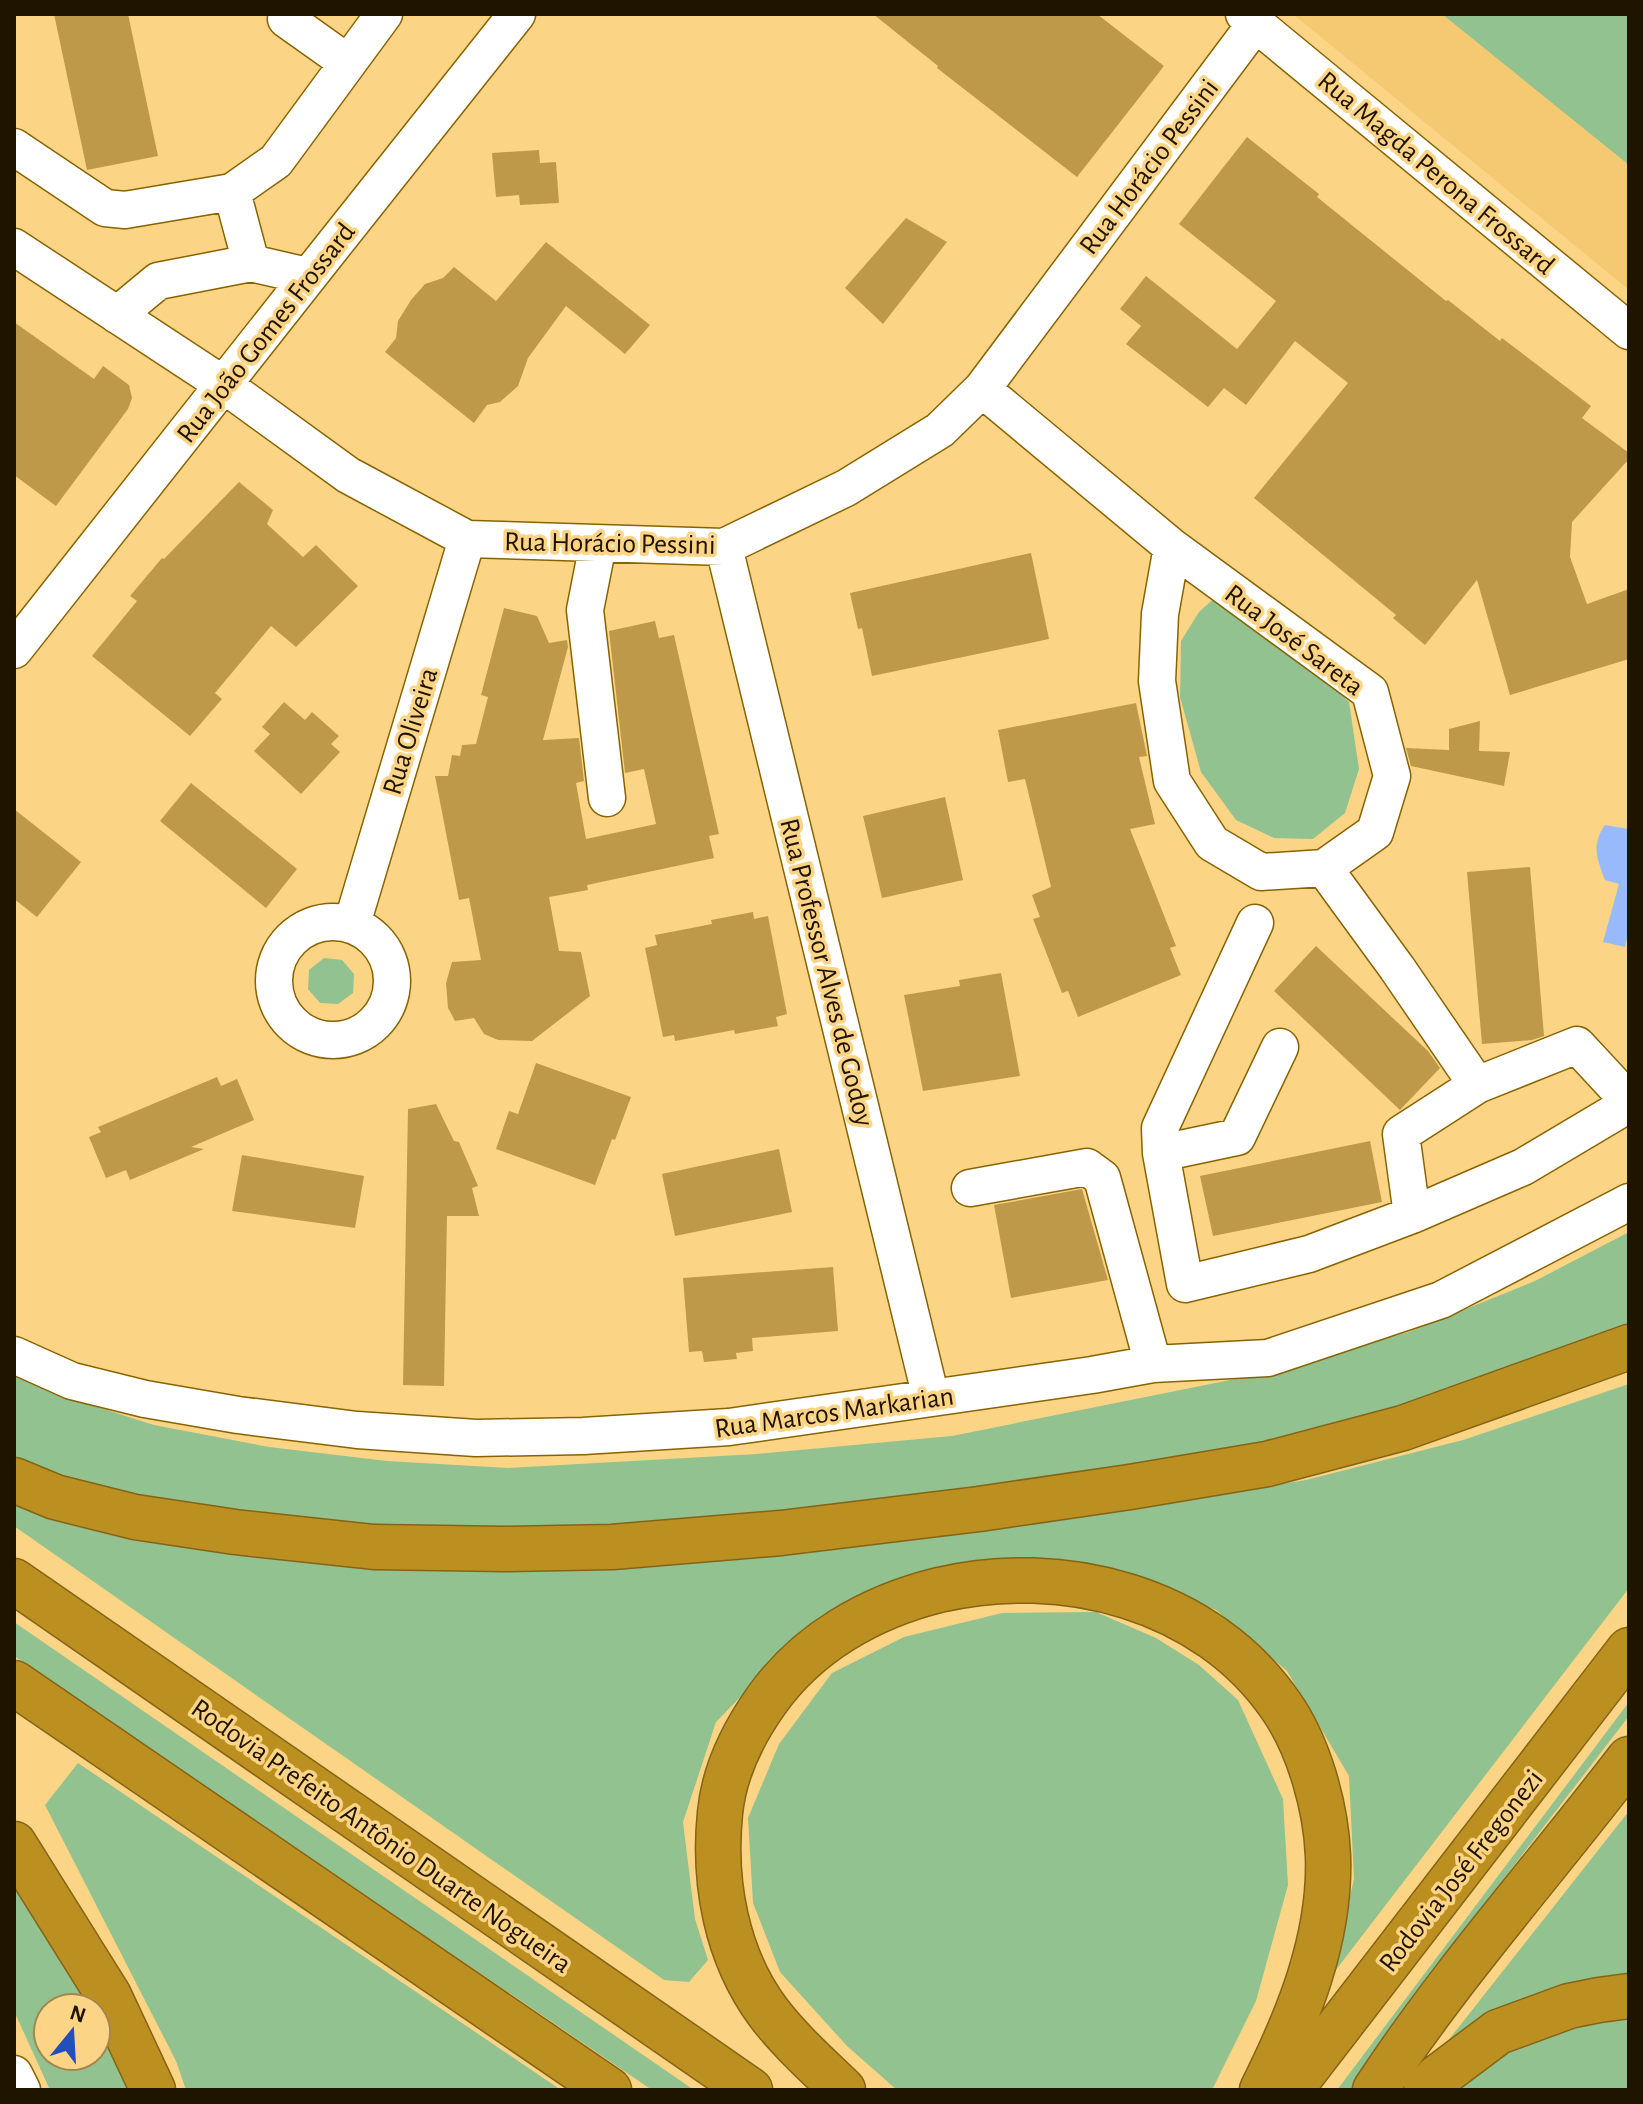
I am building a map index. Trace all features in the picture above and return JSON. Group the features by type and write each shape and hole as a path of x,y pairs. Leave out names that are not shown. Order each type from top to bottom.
{"highway":[{"path":"14,1480 55,1497 135,1517 235,1532 358,1545 505,1549 628,1546 781,1533 979,1509 1267,1464 1403,1428 1629,1347"},
{"name":"Rodovia Prefeito Antônio Duarte Nogueira","path":"14,1581 750,2090"},
{"path":"843,2090 769,2013 738,1961 728,1930 718,1863 719,1817 726,1776 752,1721 797,1664 822,1643 885,1607 920,1595 960,1585 1021,1581 1076,1583 1106,1589 1144,1601 1176,1616 1207,1634 1257,1676 1282,1707 1298,1738 1319,1797 1325,1829 1328,1857 1325,1902 1310,1977 1262,2090"},
{"name":"Rodovia José Fregonezi","path":"1290,2090 1629,1650"},
{"path":"14,1683 609,2090"},
{"path":"1375,2090 1453,1980 1629,1759"},
{"path":"14,1844 109,1996 153,2090"},
{"path":"1426,2090 1438,2077 1498,2032 1569,2006 1629,1996"}],"street":[{"path":"14,147 105,208 125,210 232,192 276,161 384,14"},
{"name":"Rua João Gomes Frossard","path":"14,650 517,14"},
{"path":"286,19 348,63"},
{"name":"Rua Magda Perona Frossard","path":"1250,19 1629,331"},
{"name":"Rua Horácio Pessini","path":"14,247 224,385 348,475 467,539 724,547 846,488 900,455 940,430 982,389 1250,19"},
{"path":"232,192 251,263"},
{"path":"117,315 158,281 251,263 307,276"},
{"name":"Rua José Sareta","path":"982,389 1172,547 1370,692 1392,776 1375,832 1324,868"},
{"name":"Rua Oliveira","path":"352,924 467,539"},
{"path":"598,544 585,610 607,798"},
{"name":"Rua Professor Alves de Godoy","path":"724,547 931,1398"},
{"path":"1172,547 1160,614 1157,681 1172,781 1212,843 1261,872 1324,868 1477,1085"},
{"path":"1255,923 1160,1128 1161,1153 1185,1284 1309,1254 1412,1215 1523,1167 1629,1102 1577,1045 1477,1085 1401,1134 1412,1215"},
{"path":"1161,1153 1237,1137 1280,1047"},
{"path":"970,1188 1087,1167 1102,1178 1153,1364"},
{"name":"Rua Marcos Markarian","path":"14,1355 72,1381 145,1399 357,1430 476,1438 583,1436 729,1427 1153,1364 1268,1358 1441,1300 1629,1202"},
{"path":"14,2074 22,2090"}],"shaded area":[{"path":"1293,14 1629,14 1629,290"}],"green space":[{"path":"1442,14 1629,14 1629,165"},
{"path":"1217,596 1247,610 1349,702 1359,769 1345,813 1313,839 1274,838 1236,820 1201,772 1180,697 1181,641 1199,612"},
{"path":"324,958 342,960 354,974 353,993 338,1004 320,1003 308,989 309,970"},
{"path":"1629,1232 1629,1327 1257,1457 724,1529 371,1532 139,1500 14,1464 14,1375 72,1399 154,1425 269,1447 387,1461 508,1468 757,1454 952,1436 1265,1373 1409,1332 1535,1281"},
{"path":"1629,1384 1629,1588 1332,1975 1354,1879 1349,1776 1287,1671 1216,1610 1130,1576 805,1630 716,1722 683,1822 695,1919 708,1960 689,1982 664,1980 14,1526 14,1499 319,1553 1095,1514 1306,1480 1463,1440"},
{"path":"1096,1612 1156,1638 1199,1665 1238,1700 1283,1799 1288,1885 1256,2001 1212,2090 897,2090 847,2046 780,1972 753,1903 748,1818 779,1744 832,1673 904,1637 1002,1613"},
{"path":"14,1622 694,2090 652,2090 14,1656"},
{"path":"1629,1702 1629,1716 1438,1964 1352,2090 1337,2090"},
{"path":"78,1763 561,2090 186,2090 176,2061 45,1805"},
{"path":"1629,1811 1629,1979 1443,2047"},
{"path":"14,1868 44,1909 94,1992 32,1992 32,2050 14,2011"},
{"path":"1603,2020 1629,2020 1629,2090 1443,2090 1539,2033"},
{"path":"112,2028 140,2090 50,2090 42,2072 112,2072"}],"water":[{"path":"1605,825 1629,829 1629,930 1625,947 1603,942 1619,884 1605,880 1598,858 1598,839"}],"building":[{"path":"54,14 128,14 158,156 87,170"},
{"path":"873,14 1097,14 1164,66 1077,177"},
{"path":"1247,137 1446,301 1500,341 1502,338 1591,406 1582,418 1629,453 1629,459 1572,522 1570,557 1587,604 1629,589 1629,659 1510,695 1477,580 1425,645 1393,618 1396,615 1254,498 1348,383 1295,341 1246,405 1224,388 1208,407 1126,344 1141,326 1120,309 1146,276 1237,349 1276,301 1179,224"},
{"path":"539,150 540,163 556,162 559,203 520,205 519,195 496,197 492,153"},
{"path":"906,218 947,242 883,324 845,288"},
{"path":"546,242 650,325 625,354 566,306 528,358 518,386 500,402 487,405 474,423 385,352 396,338 398,321 425,284 443,278 454,267 496,301"},
{"path":"14,322 94,379 103,366 129,385 132,398 128,409 56,506 14,475"},
{"path":"239,482 273,510 267,524 303,557 316,545 358,586 296,647 271,626 215,693 222,699 190,736 92,656 137,601 130,596 162,558"},
{"path":"1031,553 1049,639 872,676 862,628 858,629 850,593"},
{"path":"504,608 537,616 549,643 567,640 568,647 543,740 579,738 584,781 576,783 586,839 656,824 644,769 625,773 609,631 655,621 659,638 674,635 719,834 709,836 714,858 587,885 588,890 549,897 559,951 581,952 590,996 532,1041 498,1040 484,1034 474,1018 455,1021 448,1008 446,983 452,962 481,960 469,898 459,900 435,776 448,776 452,755 460,756 462,745 476,744 488,697 481,695"},
{"path":"284,702 305,720 312,712 339,736 331,744 340,752 301,794 254,751 270,734 262,727"},
{"path":"1136,703 1147,756 1139,757 1155,824 1130,829 1176,946 1170,948 1181,975 1078,1017 1068,991 1062,993 1033,919 1040,917 1032,895 1051,887 1025,779 1008,782 998,730"},
{"path":"1480,721 1479,751 1510,752 1504,786 1411,766 1406,748 1449,750 1449,729"},
{"path":"191,783 297,869 266,908 160,821"},
{"path":"945,797 963,880 882,898 863,816"},
{"path":"14,809 81,862 37,917 14,899"},
{"path":"1530,867 1544,1036 1532,1040 1482,1044 1467,872"},
{"path":"753,912 754,919 768,916 787,1014 776,1017 778,1026 735,1034 734,1030 675,1041 674,1035 663,1037 645,948 657,945 655,935"},
{"path":"1316,946 1428,1051 1440,1068 1400,1110 1274,991"},
{"path":"1001,973 1020,1076 923,1091 904,995 960,986 959,980"},
{"path":"536,1063 631,1097 595,1185 496,1149 509,1111 518,1114"},
{"path":"217,1077 221,1086 237,1079 254,1120 191,1147 204,1149 130,1180 126,1170 106,1178 89,1137 101,1132 98,1127"},
{"path":"436,1104 454,1141 459,1142 478,1186 472,1188 479,1216 447,1216 444,1386 403,1385 408,1109"},
{"path":"1370,1141 1382,1202 1213,1236 1200,1176"},
{"path":"779,1149 792,1212 675,1236 662,1174"},
{"path":"242,1155 364,1176 355,1228 232,1211"},
{"path":"1082,1189 1108,1280 1011,1298 994,1205"},
{"path":"833,1267 838,1331 752,1338 753,1351 736,1353 737,1359 704,1362 702,1351 689,1352 683,1278"}]}
